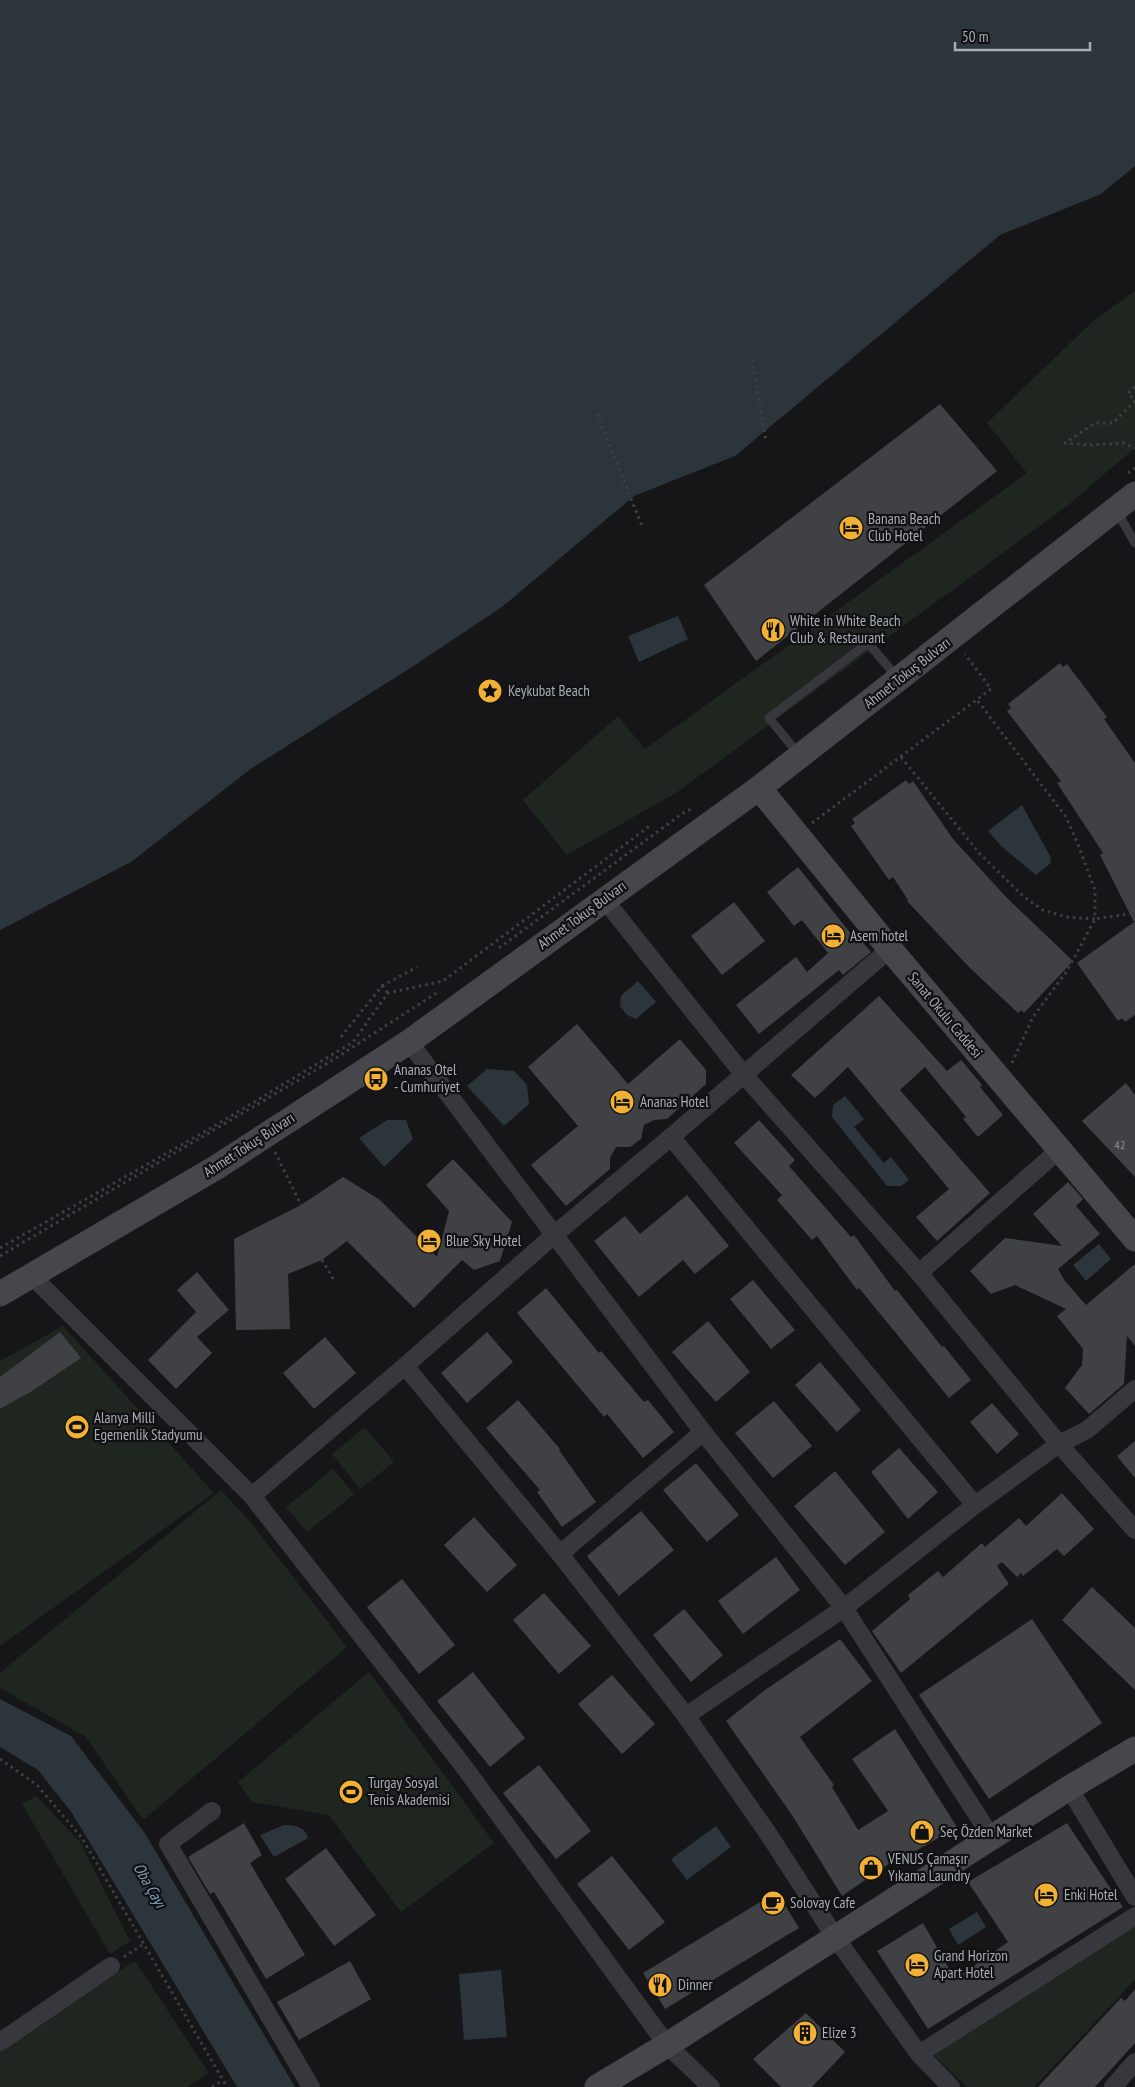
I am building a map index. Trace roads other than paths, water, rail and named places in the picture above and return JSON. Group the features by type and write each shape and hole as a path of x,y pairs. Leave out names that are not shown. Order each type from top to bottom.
{"main road":[{"name":"Ahmet Tokuş Bulvarı","path":"0,1294 218,1167 409,1042 759,788 1116,510 1131,484"},
{"name":"Sanat Okulu Caddesi","path":"759,788 890,950 1134,1237"},
{"path":"597,2087 667,2045 1069,1788 1135,1749"}],"street":[{"path":"604,899 744,1075 918,1273 1059,1444 1135,1530"},
{"path":"252,1496 405,1366 554,1235 890,950"},
{"path":"409,1042 703,1432 844,1608 992,1838"},
{"path":"671,1137 975,1505"},
{"path":"918,1273 1059,1150"},
{"path":"32,1276 252,1496 462,1764 667,2045 711,2087"},
{"path":"405,1366 560,1554 686,1716 767,1832 835,1937 919,2054 951,2087"},
{"path":"686,1716 844,1608 975,1505 1059,1444 1087,1430 1135,1389"},
{"path":"560,1554 703,1432"},
{"path":"1069,1788 1135,1897"},
{"path":"212,1811 168,1844 312,2087"},
{"path":"919,2054 1135,1916"},
{"path":"0,2042 111,1966"},
{"path":"1113,2087 1135,2062"}],"lane":[{"path":"1116,510 1135,543"},
{"path":"800,756 769,718 868,644 899,679"}],"water":[{"path":"0,0 1135,0 1135,166 1101,194 1000,235 735,456 634,496 502,607 415,665 252,768 131,862 0,930"},
{"path":"678,616 688,639 639,662 628,636"},
{"path":"1022,805 1050,856 1051,863 1036,875 1001,846 988,831"},
{"path":"638,981 656,1002 636,1019 627,1015 620,1006 621,996"},
{"path":"487,1069 514,1071 527,1085 529,1104 504,1126 467,1086"},
{"path":"845,1096 864,1119 854,1127 884,1163 891,1157 909,1180 901,1186 887,1186 832,1117 833,1105"},
{"path":"387,1120 406,1120 413,1139 384,1167 359,1138"},
{"path":"1099,1244 1111,1259 1086,1281 1073,1265"},
{"name":"Oba Çayı","path":"0,1699 71,1736 144,1832 295,2087 237,2087 72,1813 38,1770 0,1747"},
{"path":"284,1825 299,1827 305,1831 308,1838 274,1857 260,1835"},
{"path":"716,1826 731,1847 687,1880 671,1859"},
{"path":"977,1912 986,1927 958,1945 949,1929"},
{"path":"501,1970 507,2037 464,2040 459,1974"}],"place":[{"name":"Banana Beach Club Hotel","path":"851,528"},
{"name":"White in White Beach Club & Restaurant","path":"773,630"},
{"name":"Keykubat Beach","path":"490,691"},
{"name":"Asem hotel","path":"833,936"},
{"name":"Ananas Otel - Cumhuriyet","path":"376,1079"},
{"name":"Ananas Hotel","path":"622,1102"},
{"name":"Blue Sky Hotel","path":"429,1241"},
{"name":"Alanya Milli Egemenlik Stadyumu","path":"77,1427"},
{"name":"Turgay Sosyal Tenis Akademisi","path":"351,1792"},
{"name":"Seç Özden Market","path":"922,1832"},
{"name":"VENUS Çamaşır Yıkama Laundry","path":"871,1868"},
{"name":"Enki Hotel","path":"1046,1895"},
{"name":"Solovay Cafe","path":"773,1903"},
{"name":"Grand Horizon Apart Hotel","path":"917,1965"},
{"name":"Dinner","path":"660,1985"},
{"name":"Elize 3","path":"805,2033"}]}
